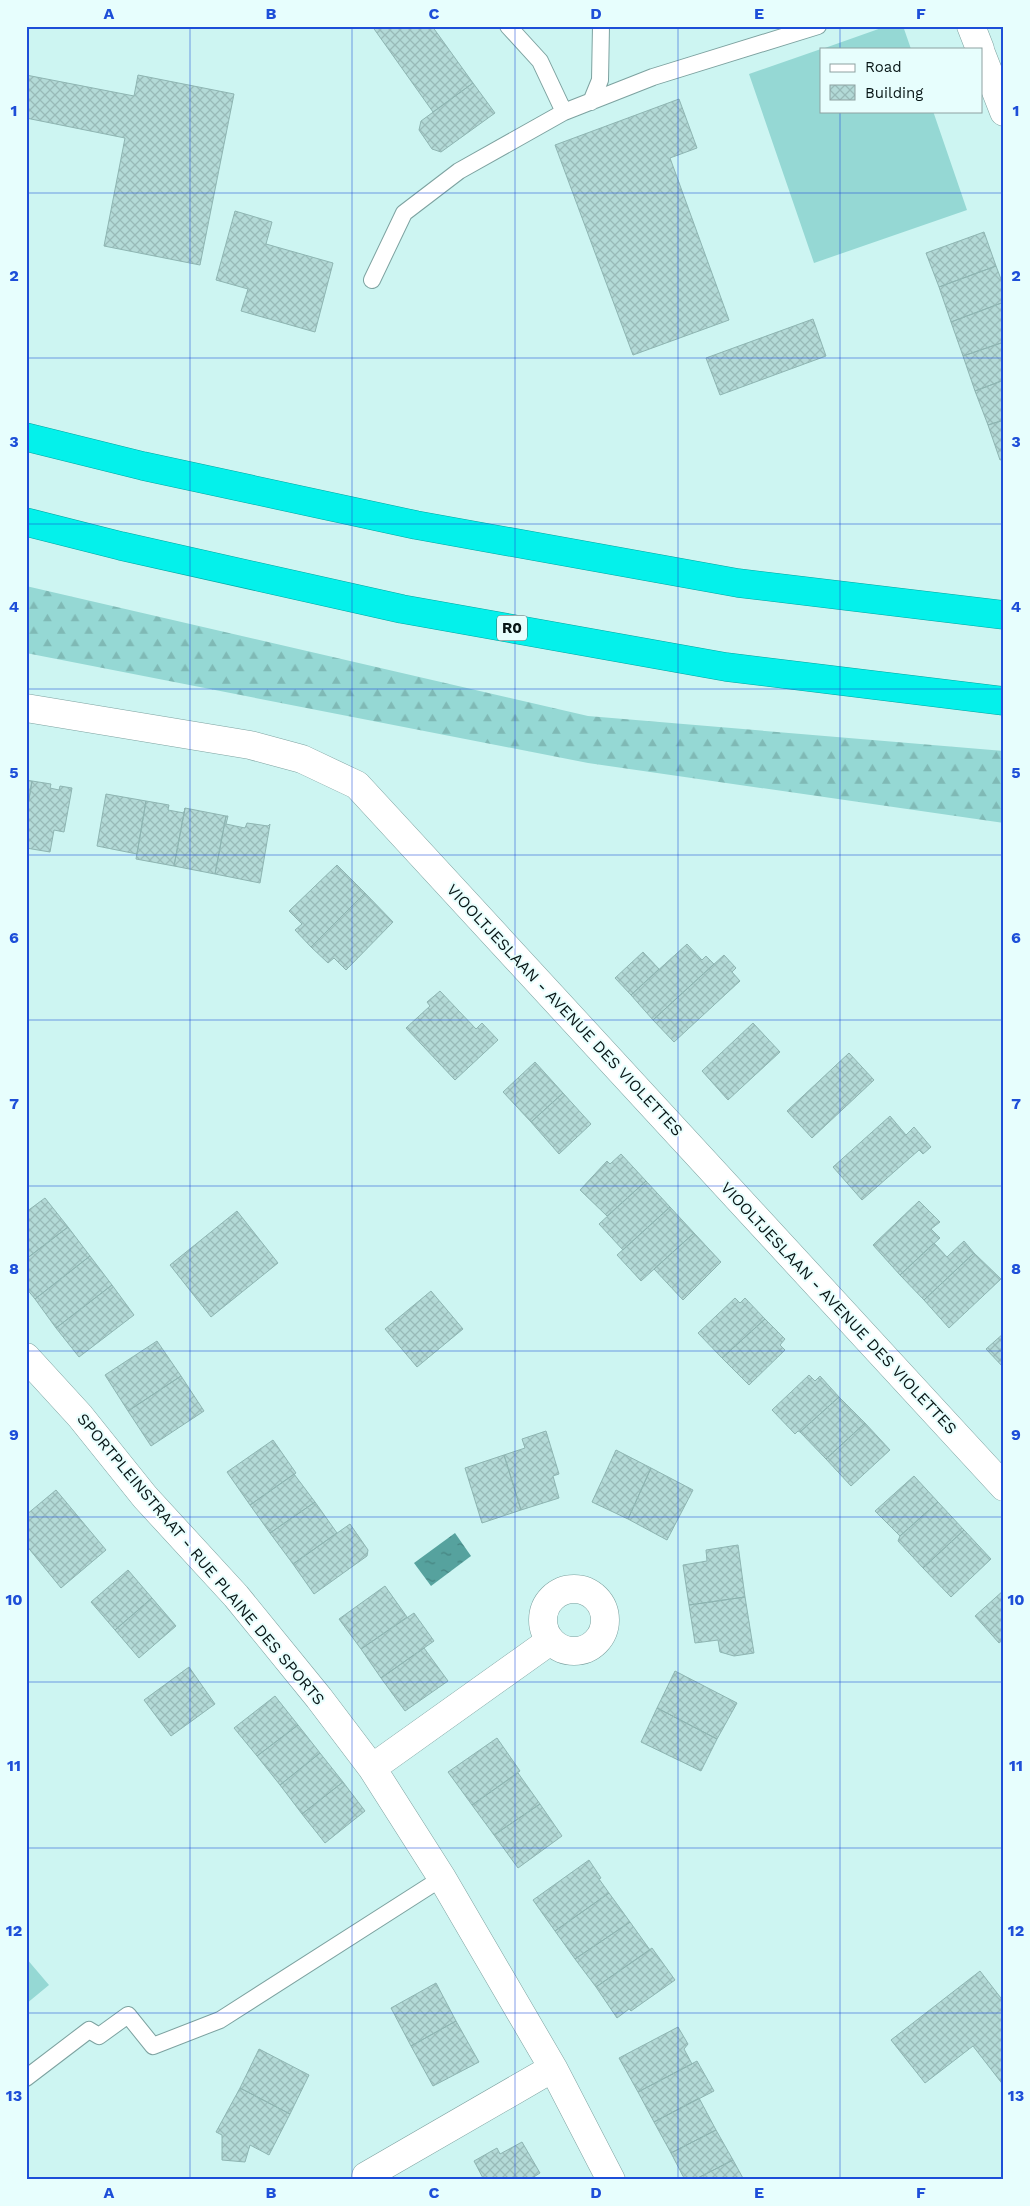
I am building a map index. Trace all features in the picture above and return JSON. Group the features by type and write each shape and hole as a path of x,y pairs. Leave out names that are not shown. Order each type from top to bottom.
{"highway":[{"path":"26,437 143,466 416,525 738,583 1004,615"},
{"name":"R0","path":"26,522 121,546 402,609 726,666 1004,701"}],"street":[{"path":"971,26 980,48"},
{"path":"982,56 1004,112"},
{"name":"VIOOLTJESLAAN - AVENUE DES VIOLETTES","path":"26,708 250,745 302,759 357,785 1004,1487"},
{"name":"SPORTPLEINSTRAAT - RUE PLAINE DES SPORTS","path":"26,1358 80,1416 145,1497 236,1596 319,1698 372,1768 442,1878 553,2068 611,2180"},
{"path":"372,1768 550,1641"},
{"path":"366,2176 553,2068"}],"lane":[{"path":"508,26 540,61 564,112"},
{"path":"591,102 600,80 601,26"},
{"path":"372,280 404,213 459,171 564,112 653,77 818,26"},
{"path":"26,2078 89,2030 99,2036 128,2015 153,2046 220,2020 442,1878"}],"green space":[{"path":"887,26 903,26 911,48 825,48"},
{"path":"820,49 820,112 933,112 967,210 814,263 749,74"},
{"path":"26,586 588,716 1004,751 1004,823 588,763 26,653"},
{"path":"26,1958 49,1985 26,2004"}],"water":[{"path":"455,1533 471,1556 431,1586 414,1563"}],"building":[{"path":"372,26 432,26 473,83 433,112"},
{"path":"26,75 134,96 138,75 234,94 200,265 104,246 125,138 26,118"},
{"path":"473,83 495,113 441,152 432,149 419,130 421,121"},
{"path":"679,99 697,148 670,158 729,320 633,355 555,145"},
{"path":"235,211 272,222 266,244 333,263 315,332 241,311 248,289 216,280"},
{"path":"984,232 996,266 939,287 926,253"},
{"path":"996,266 1004,287 1004,302 951,322 939,287"},
{"path":"1004,302 1004,342 963,356 951,322"},
{"path":"813,319 826,356 720,395 706,358"},
{"path":"1004,342 1004,380 975,391 963,356"},
{"path":"1004,380 1004,420 988,425 975,391"},
{"path":"1004,420 1004,459 1000,460 988,425"},
{"path":"26,780 32,781 26,817"},
{"path":"32,781 51,784 50,788 59,790 60,786 72,788 64,832 54,830 50,852 26,848 26,817"},
{"path":"106,794 146,801 137,854 97,846"},
{"path":"146,801 169,805 168,810 184,813 185,808 174,866 136,859"},
{"path":"185,808 226,816 215,874 174,866"},
{"path":"226,816 228,816 226,824 245,828 247,823 268,826 270,824 260,883 215,874"},
{"path":"337,865 365,893 311,947 295,930 302,924 289,911"},
{"path":"365,893 393,922 346,970 334,958 328,963 311,947"},
{"path":"687,944 702,960 706,956 714,964 653,1020 631,995"},
{"path":"643,952 659,969 631,995 615,978"},
{"path":"724,955 736,968 732,972 740,981 674,1042 653,1020"},
{"path":"440,991 476,1029 482,1023 498,1040 455,1080 406,1028 430,1006 427,1002"},
{"path":"753,1023 780,1052 728,1100 702,1071"},
{"path":"849,1053 874,1080 812,1138 787,1111"},
{"path":"535,1062 563,1093 531,1122 503,1092"},
{"path":"563,1093 591,1124 559,1154 531,1122"},
{"path":"890,1116 906,1135 914,1127 931,1147 923,1154 919,1150 862,1200 833,1167"},
{"path":"621,1154 646,1181 607,1216 580,1190 607,1161 610,1164"},
{"path":"646,1181 670,1207 623,1250 599,1224"},
{"path":"45,1198 68,1227 26,1259 26,1212"},
{"path":"919,1201 940,1222 931,1229 940,1238 900,1275 873,1245"},
{"path":"670,1207 694,1233 641,1281 617,1255"},
{"path":"237,1211 278,1263 211,1317 170,1265"},
{"path":"68,1227 90,1256 35,1299 26,1288 26,1259"},
{"path":"694,1233 721,1262 683,1300 654,1269"},
{"path":"964,1241 974,1253 924,1300 900,1275 934,1243 947,1257"},
{"path":"974,1253 1001,1279 949,1328 924,1300"},
{"path":"90,1256 112,1285 56,1328 35,1299"},
{"path":"112,1285 134,1315 79,1357 56,1328"},
{"path":"431,1291 463,1329 417,1367 385,1329"},
{"path":"735,1298 740,1303 745,1298 765,1319 722,1358 698,1333"},
{"path":"765,1319 785,1339 780,1345 785,1350 749,1385 722,1358"},
{"path":"1004,1333 1004,1368 986,1349"},
{"path":"157,1341 181,1376 128,1411 105,1375"},
{"path":"809,1375 815,1381 820,1376 839,1397 800,1432 798,1431 795,1434 772,1410"},
{"path":"181,1376 204,1411 151,1446 128,1411"},
{"path":"839,1397 865,1423 826,1459 800,1432"},
{"path":"865,1423 890,1450 851,1486 826,1459"},
{"path":"546,1431 559,1474 553,1476 559,1498 521,1510 504,1455 525,1448 522,1439"},
{"path":"273,1440 296,1473 250,1505 227,1472"},
{"path":"616,1450 651,1468 628,1519 592,1502"},
{"path":"504,1455 521,1510 482,1523 465,1468"},
{"path":"651,1468 693,1490 667,1540 628,1519"},
{"path":"294,1474 315,1502 270,1533 250,1505"},
{"path":"914,1476 938,1502 900,1536 875,1511"},
{"path":"56,1490 106,1550 61,1588 26,1545 26,1515"},
{"path":"315,1502 337,1533 293,1564 270,1533"},
{"path":"938,1502 964,1530 923,1568 898,1541 900,1536"},
{"path":"350,1524 368,1550 367,1556 314,1594 293,1564"},
{"path":"964,1530 991,1559 951,1597 923,1568"},
{"path":"738,1545 745,1597 689,1605 683,1565 707,1561 706,1550"},
{"path":"128,1570 152,1598 115,1630 91,1602"},
{"path":"385,1586 407,1617 361,1649 339,1619"},
{"path":"1004,1590 1004,1639 999,1643 975,1616"},
{"path":"745,1597 754,1653 734,1656 720,1652 718,1640 695,1643 689,1605"},
{"path":"152,1598 176,1626 139,1658 115,1630"},
{"path":"414,1613 434,1641 381,1678 361,1649"},
{"path":"424,1648 448,1681 405,1711 381,1678"},
{"path":"189,1667 215,1704 171,1736 144,1700"},
{"path":"675,1671 737,1703 717,1739 657,1708"},
{"path":"275,1696 298,1725 257,1756 234,1728"},
{"path":"657,1708 717,1739 701,1771 641,1742"},
{"path":"298,1725 320,1753 280,1785 257,1756"},
{"path":"497,1738 520,1771 472,1805 448,1772"},
{"path":"320,1753 343,1782 302,1814 280,1785"},
{"path":"518,1773 540,1804 494,1835 472,1805"},
{"path":"343,1782 365,1811 325,1843 302,1814"},
{"path":"540,1804 562,1836 518,1868 494,1835"},
{"path":"589,1860 609,1893 555,1931 533,1900"},
{"path":"609,1893 630,1922 575,1959 555,1931"},
{"path":"630,1922 650,1950 596,1987 575,1959"},
{"path":"652,1948 675,1980 631,2011 629,2009 617,2018 596,1987"},
{"path":"980,1971 1004,2002 1004,2086 973,2046 925,2083 891,2040"},
{"path":"436,1983 456,2021 411,2046 391,2008"},
{"path":"456,2021 479,2062 433,2086 411,2046"},
{"path":"678,2027 688,2044 684,2049 692,2064 638,2092 619,2058"},
{"path":"259,2049 309,2075 290,2114 240,2088"},
{"path":"697,2061 714,2091 654,2122 638,2092"},
{"path":"240,2088 290,2114 269,2155 250,2145 245,2162 222,2160 222,2135 216,2132"},
{"path":"699,2098 716,2130 671,2153 654,2122"},
{"path":"716,2130 733,2160 694,2180 685,2180 671,2153"},
{"path":"522,2142 540,2173 529,2180 484,2180 474,2161 497,2148 500,2154"},
{"path":"733,2160 744,2180 694,2180"}]}
